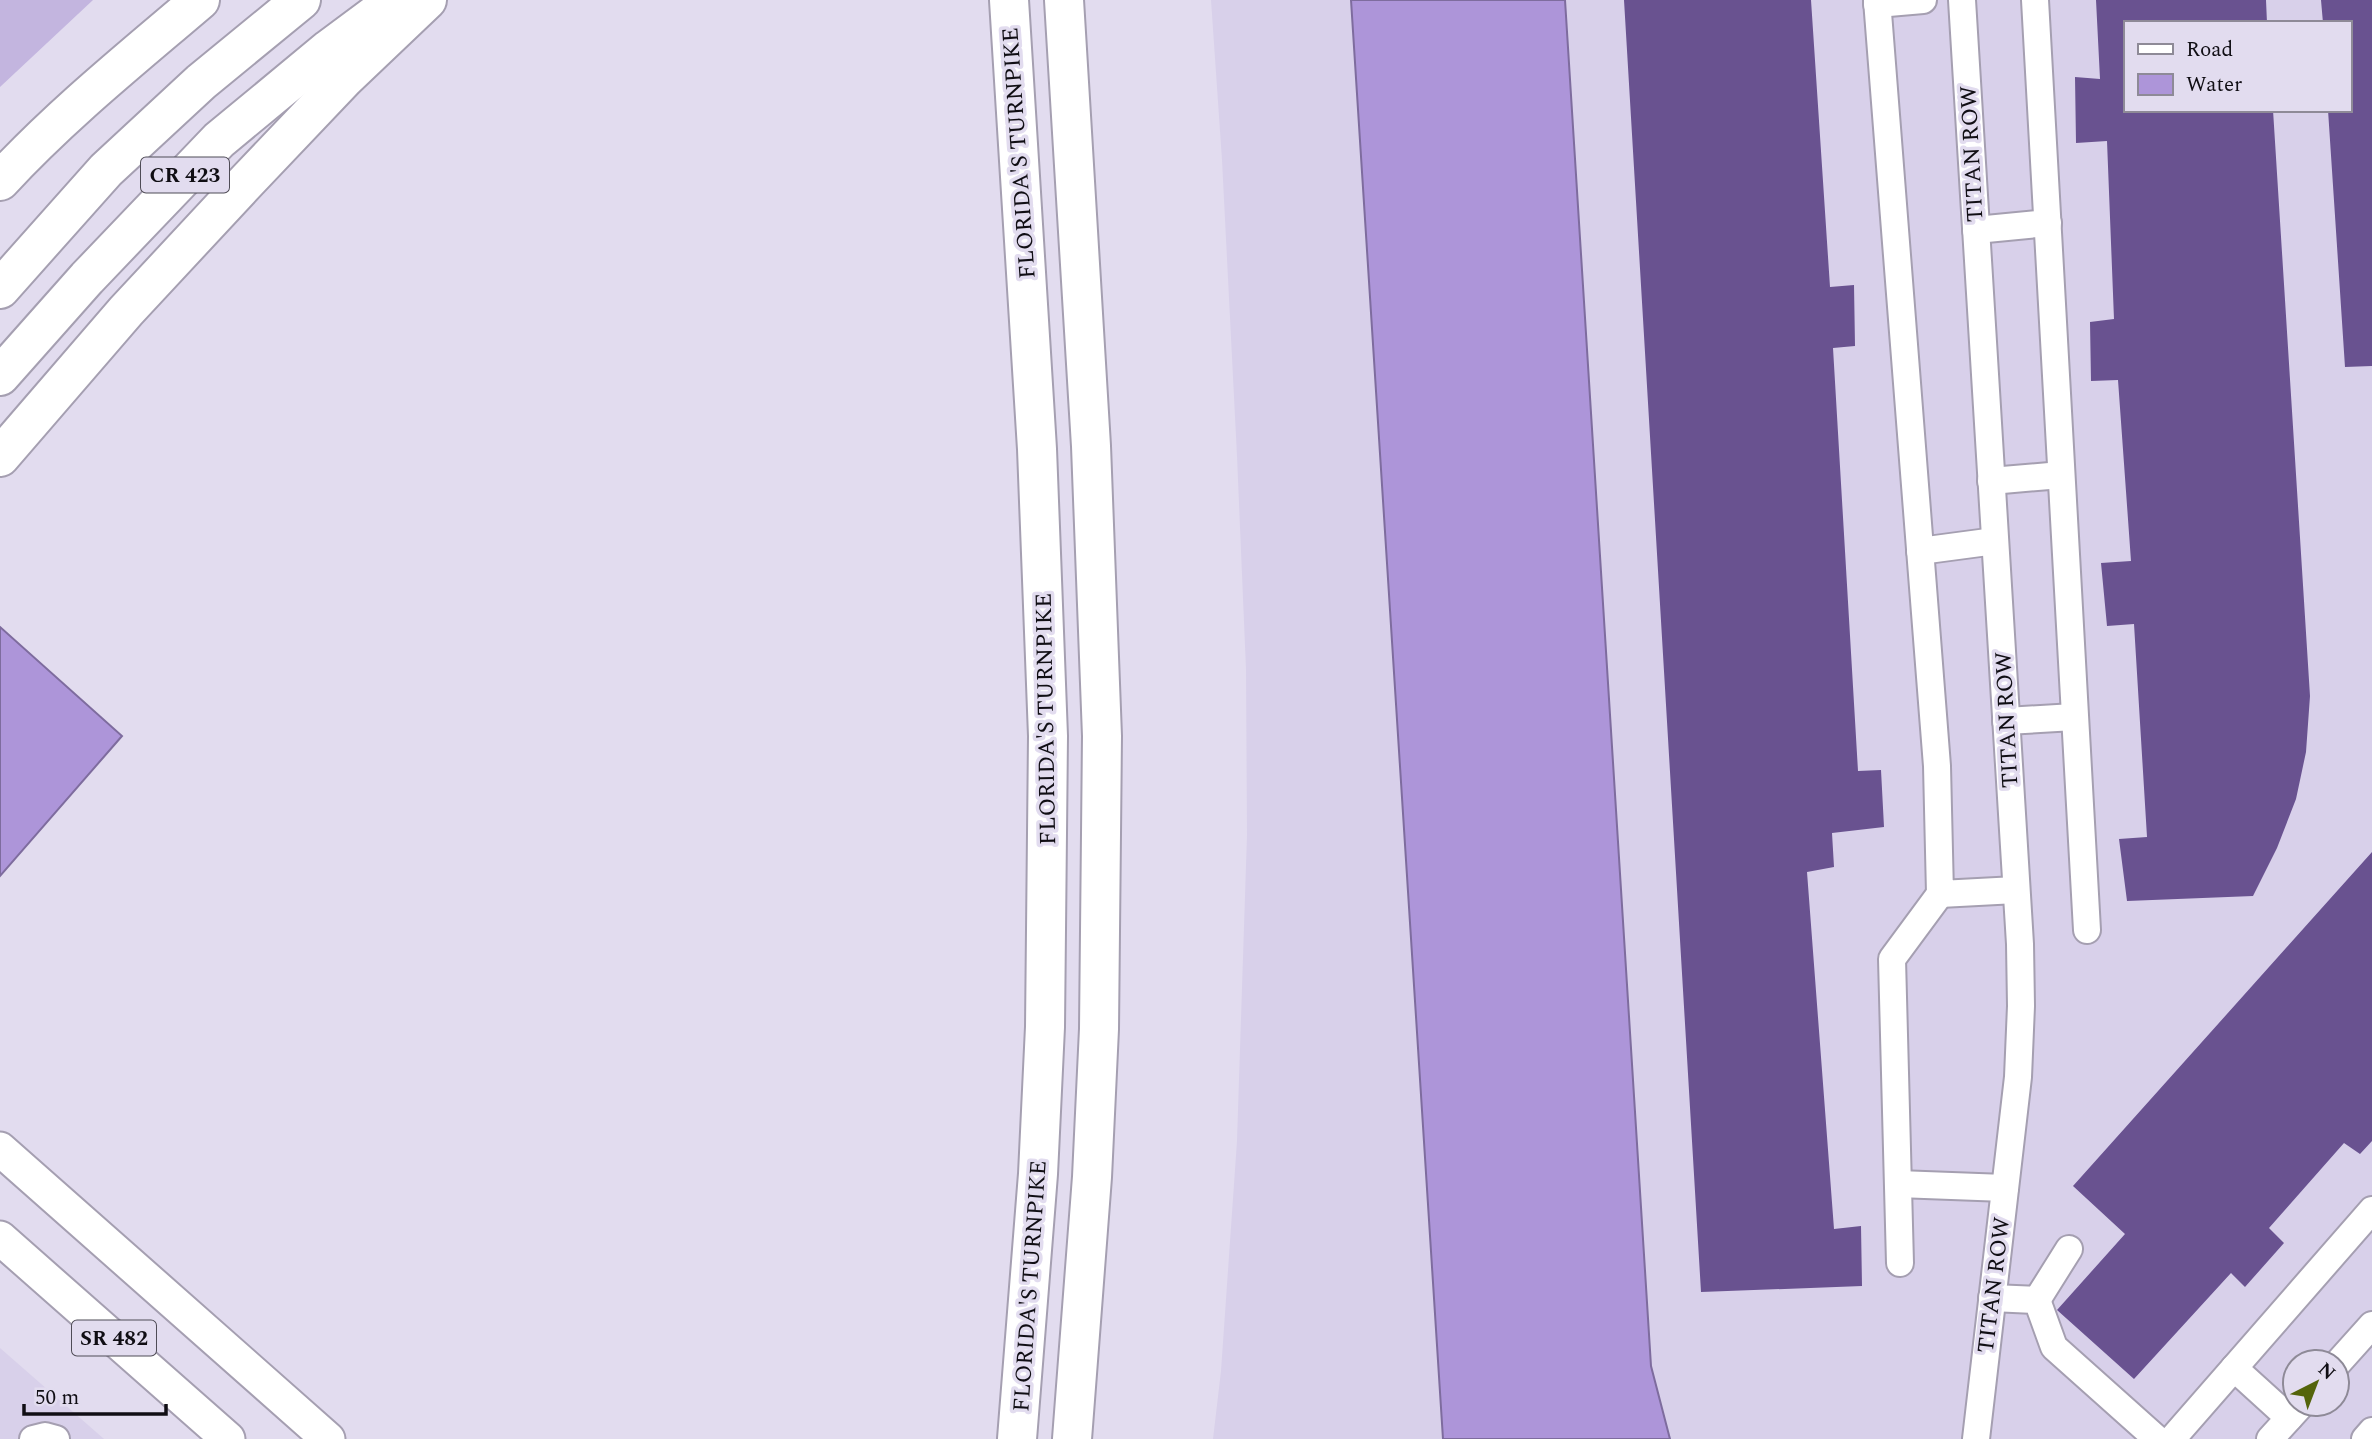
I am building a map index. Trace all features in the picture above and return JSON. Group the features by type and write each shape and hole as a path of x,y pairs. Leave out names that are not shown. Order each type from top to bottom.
{"highway":[{"path":"0,181 21,158 200,0"},
{"name":"CR 423","path":"0,289 106,170 201,82 301,0"},
{"name":"CR 423","path":"0,376 87,278 219,139 329,49 395,0"},
{"path":"0,457 126,311 247,181 345,78 427,0"},
{"name":"FLORIDA'S TURNPIKE","path":"1009,0 1036,436 1048,736 1045,1040 1037,1187 1017,1439"},
{"path":"1064,0 1091,446 1102,736 1100,1029 1092,1177 1072,1439"}],"main road":[{"name":"SR 482","path":"0,1149 328,1439"},
{"name":"SR 482","path":"0,1238 228,1439"}],"street":[{"path":"1900,1263 1892,958 1940,894 1937,766 1877,2 1923,0"},
{"name":"TITAN ROW","path":"1962,0 2021,1006 2018,1077 1976,1439"},
{"path":"2035,0 2087,930"},
{"path":"1976,230 2048,223"},
{"path":"1991,481 2061,475"},
{"path":"1920,551 1995,541"},
{"path":"2006,721 2074,717"},
{"path":"1940,894 2016,890"},
{"path":"1898,1184 2005,1188"},
{"path":"2172,1439 2367,1225"},
{"path":"2037,1300 2069,1249"},
{"path":"1992,1298 2037,1300"},
{"path":"2037,1300 2054,1347 2157,1439"},
{"path":"2351,1348 2372,1325"},
{"path":"2234,1368 2281,1401"},
{"path":"2270,1439 2289,1418"},
{"path":"2365,1439 2372,1431"},
{"path":"33,1439 45,1436 56,1439"}],"shaded area":[{"path":"0,0 93,0 0,87"},
{"path":"1211,0 2372,0 2372,1439 1213,1439 1221,1371 1237,1141 1247,835 1246,669 1222,160"},
{"path":"0,1348 104,1439 0,1439"}],"water":[{"path":"1351,0 1565,0 1651,1366 1670,1439 1443,1439"},
{"path":"0,627 122,736 0,876"}],"building":[{"path":"1624,0 1811,0 1830,287 1854,285 1855,346 1833,348 1858,771 1881,770 1884,827 1832,833 1834,867 1807,872 1834,1229 1861,1226 1862,1286 1701,1292"},
{"path":"2096,0 2266,0 2267,21 2124,21 2124,112 2273,112 2310,696 2306,752 2296,799 2277,848 2253,896 2127,901 2119,839 2147,837 2134,624 2107,626 2101,563 2131,561 2118,380 2091,381 2090,322 2114,319 2107,141 2076,143 2075,77 2100,79"},
{"path":"2321,0 2372,0 2372,366 2345,367 2328,112 2351,112 2351,21 2323,21"},
{"path":"2372,852 2372,1141 2360,1154 2344,1143 2269,1228 2284,1243 2245,1287 2231,1273 2134,1379 2057,1310 2125,1234 2073,1186"}]}
